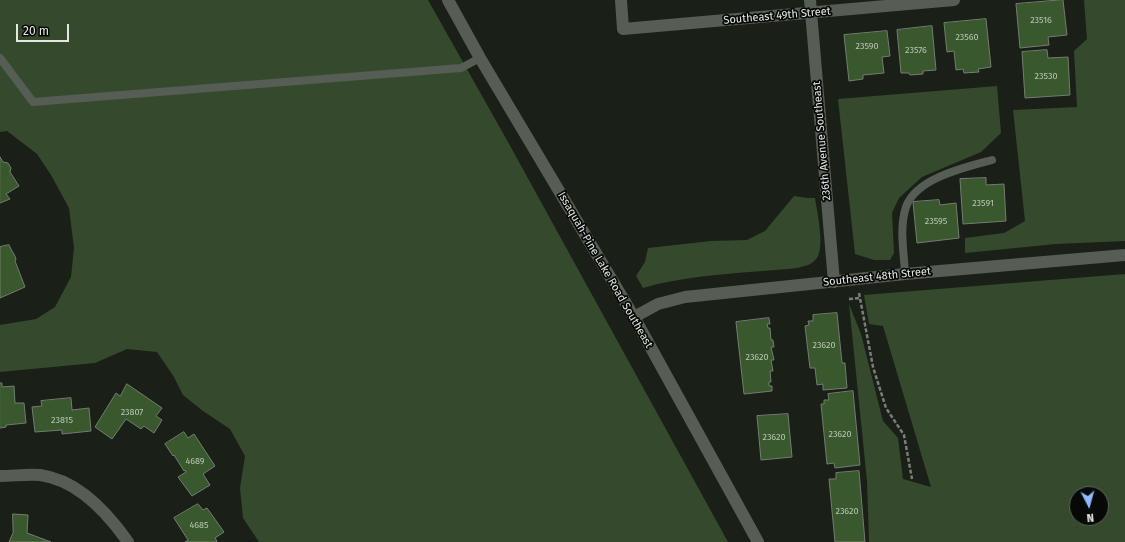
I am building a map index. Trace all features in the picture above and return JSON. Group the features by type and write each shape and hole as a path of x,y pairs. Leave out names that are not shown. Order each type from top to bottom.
{"street":[{"name":"Issaquah-Pine Lake Road Southeast","path":"448,0 480,58 634,317 758,542"},
{"name":"Southeast 49th Street","path":"621,0 623,28 954,0"},
{"name":"236th Avenue Southeast","path":"810,0 834,282"},
{"name":"Southeast 48th Street","path":"634,317 658,304 685,298 905,274 1125,255"},
{"path":"0,476 40,475 59,480 81,491 120,530 128,542"}],"lane":[{"path":"0,58 33,102 461,68 480,58"},
{"path":"905,274 902,229 906,207 913,195 932,181 956,170 992,160"}],"path":[{"path":"857,279 873,367 886,408 904,435 912,479"},
{"path":"849,298 860,298"}],"green space":[{"path":"0,0 428,0 508,142 728,542 259,542 243,518 240,488 245,456 230,429 203,411 183,395 174,377 157,352 127,349 95,363 0,372 0,325 36,319 55,307 71,277 74,248 69,208 51,175 37,154 7,131 0,132"},
{"path":"1084,0 1125,0 1125,241 1056,244 965,253 965,238 1004,233 1025,221 1013,110 1077,107 1074,51 1087,39"},
{"path":"997,86 1001,133 981,152 922,177 899,198 892,213 894,253 890,260 874,260 855,254 838,99"},
{"path":"794,196 815,198 820,229 820,246 817,258 811,264 797,268 699,277 661,283 643,288 636,276 645,262 648,248 711,241 747,240 765,231"},
{"path":"1125,274 1125,542 869,542 867,481 849,304 861,334 883,421 898,438 903,479 931,487 883,326 869,324 864,295"}],"building":[{"path":"1063,0 1067,35 1048,37 1049,45 1020,48 1016,4"},
{"path":"986,19 991,67 978,69 979,72 964,73 963,69 956,70 954,51 947,52 944,23"},
{"path":"932,26 936,70 923,71 923,74 910,75 909,73 901,73 897,30"},
{"path":"887,31 890,56 882,57 884,73 863,75 863,79 849,81 844,35"},
{"path":"1047,50 1048,58 1068,57 1070,95 1025,98 1022,52"},
{"path":"0,157 3,162 8,163 11,168 10,172 19,186 6,194 10,199 0,203"},
{"path":"986,178 986,185 1004,184 1006,221 963,224 960,179"},
{"path":"939,200 940,205 956,203 959,238 917,243 913,202"},
{"path":"9,245 16,259 15,261 25,287 0,298 0,247"},
{"path":"837,313 842,363 845,363 847,388 823,390 823,384 817,385 815,368 810,368 805,326 809,325 808,321 813,321 813,315"},
{"path":"769,318 770,324 767,324 768,328 770,328 771,340 773,340 774,347 771,347 774,360 771,360 773,371 770,371 771,382 769,382 769,386 772,386 772,391 744,394 736,322"},
{"path":"0,383 2,383 2,387 14,386 15,403 24,403 26,423 6,425 6,427 0,428"},
{"path":"127,384 162,408 156,416 162,420 154,433 144,426 141,429 126,419 112,439 95,427 116,393 120,396"},
{"path":"853,391 860,465 835,468 834,463 827,464 821,404 824,404 824,400 829,400 828,394"},
{"path":"71,398 72,410 89,408 91,431 62,434 62,430 35,432 32,407 42,406 41,401"},
{"path":"788,414 792,457 761,460 757,416"},
{"path":"184,432 188,438 194,434 215,466 203,474 210,485 192,496 178,477 186,472 185,470 184,471 165,444"},
{"path":"859,471 865,542 835,542 829,479 836,479 836,473"},
{"path":"198,504 203,510 207,508 224,532 215,538 217,541 216,542 185,542 188,540 174,518"},
{"path":"13,514 28,515 27,533 51,542 9,542 13,533"}]}
